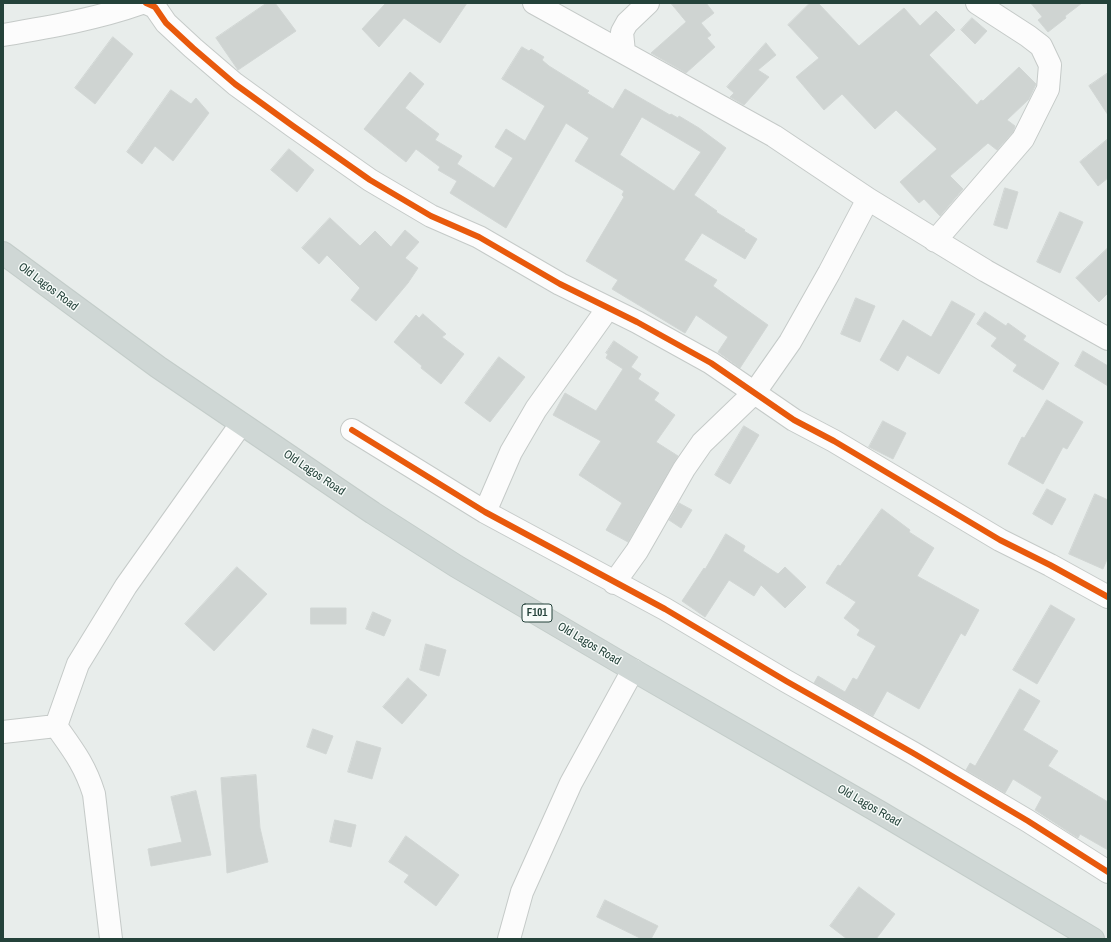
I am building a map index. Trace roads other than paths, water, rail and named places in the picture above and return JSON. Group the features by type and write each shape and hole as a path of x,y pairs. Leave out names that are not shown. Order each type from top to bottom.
{"main road":[{"name":"Old Lagos Road","path":"3,253 158,367 373,513 456,566 881,813 1093,939"}],"street":[{"path":"3,35 119,12 142,3"},
{"path":"146,3 155,7 166,23 235,84 370,180 431,216 479,237 560,284 637,322 711,363 794,420 834,441 1000,540 1050,564 1108,596"},
{"path":"534,3 774,136 868,199 935,241 1108,339"},
{"path":"624,52 622,32 627,23 648,3"},
{"path":"935,241 1022,139 1048,89 1050,65 1041,46 977,3"},
{"path":"614,583 637,551 684,469 702,443 755,392 790,342 868,199"},
{"path":"485,512 511,452 536,409 608,308"},
{"path":"56,726 78,664 126,586 241,424"},
{"path":"352,430 485,512 665,610 786,681 914,753 1028,821 1108,872"},
{"path":"509,939 522,892 571,783 633,670"},
{"path":"3,732 56,726"},
{"path":"56,726 79,758 88,775 94,794 111,939"}]}
